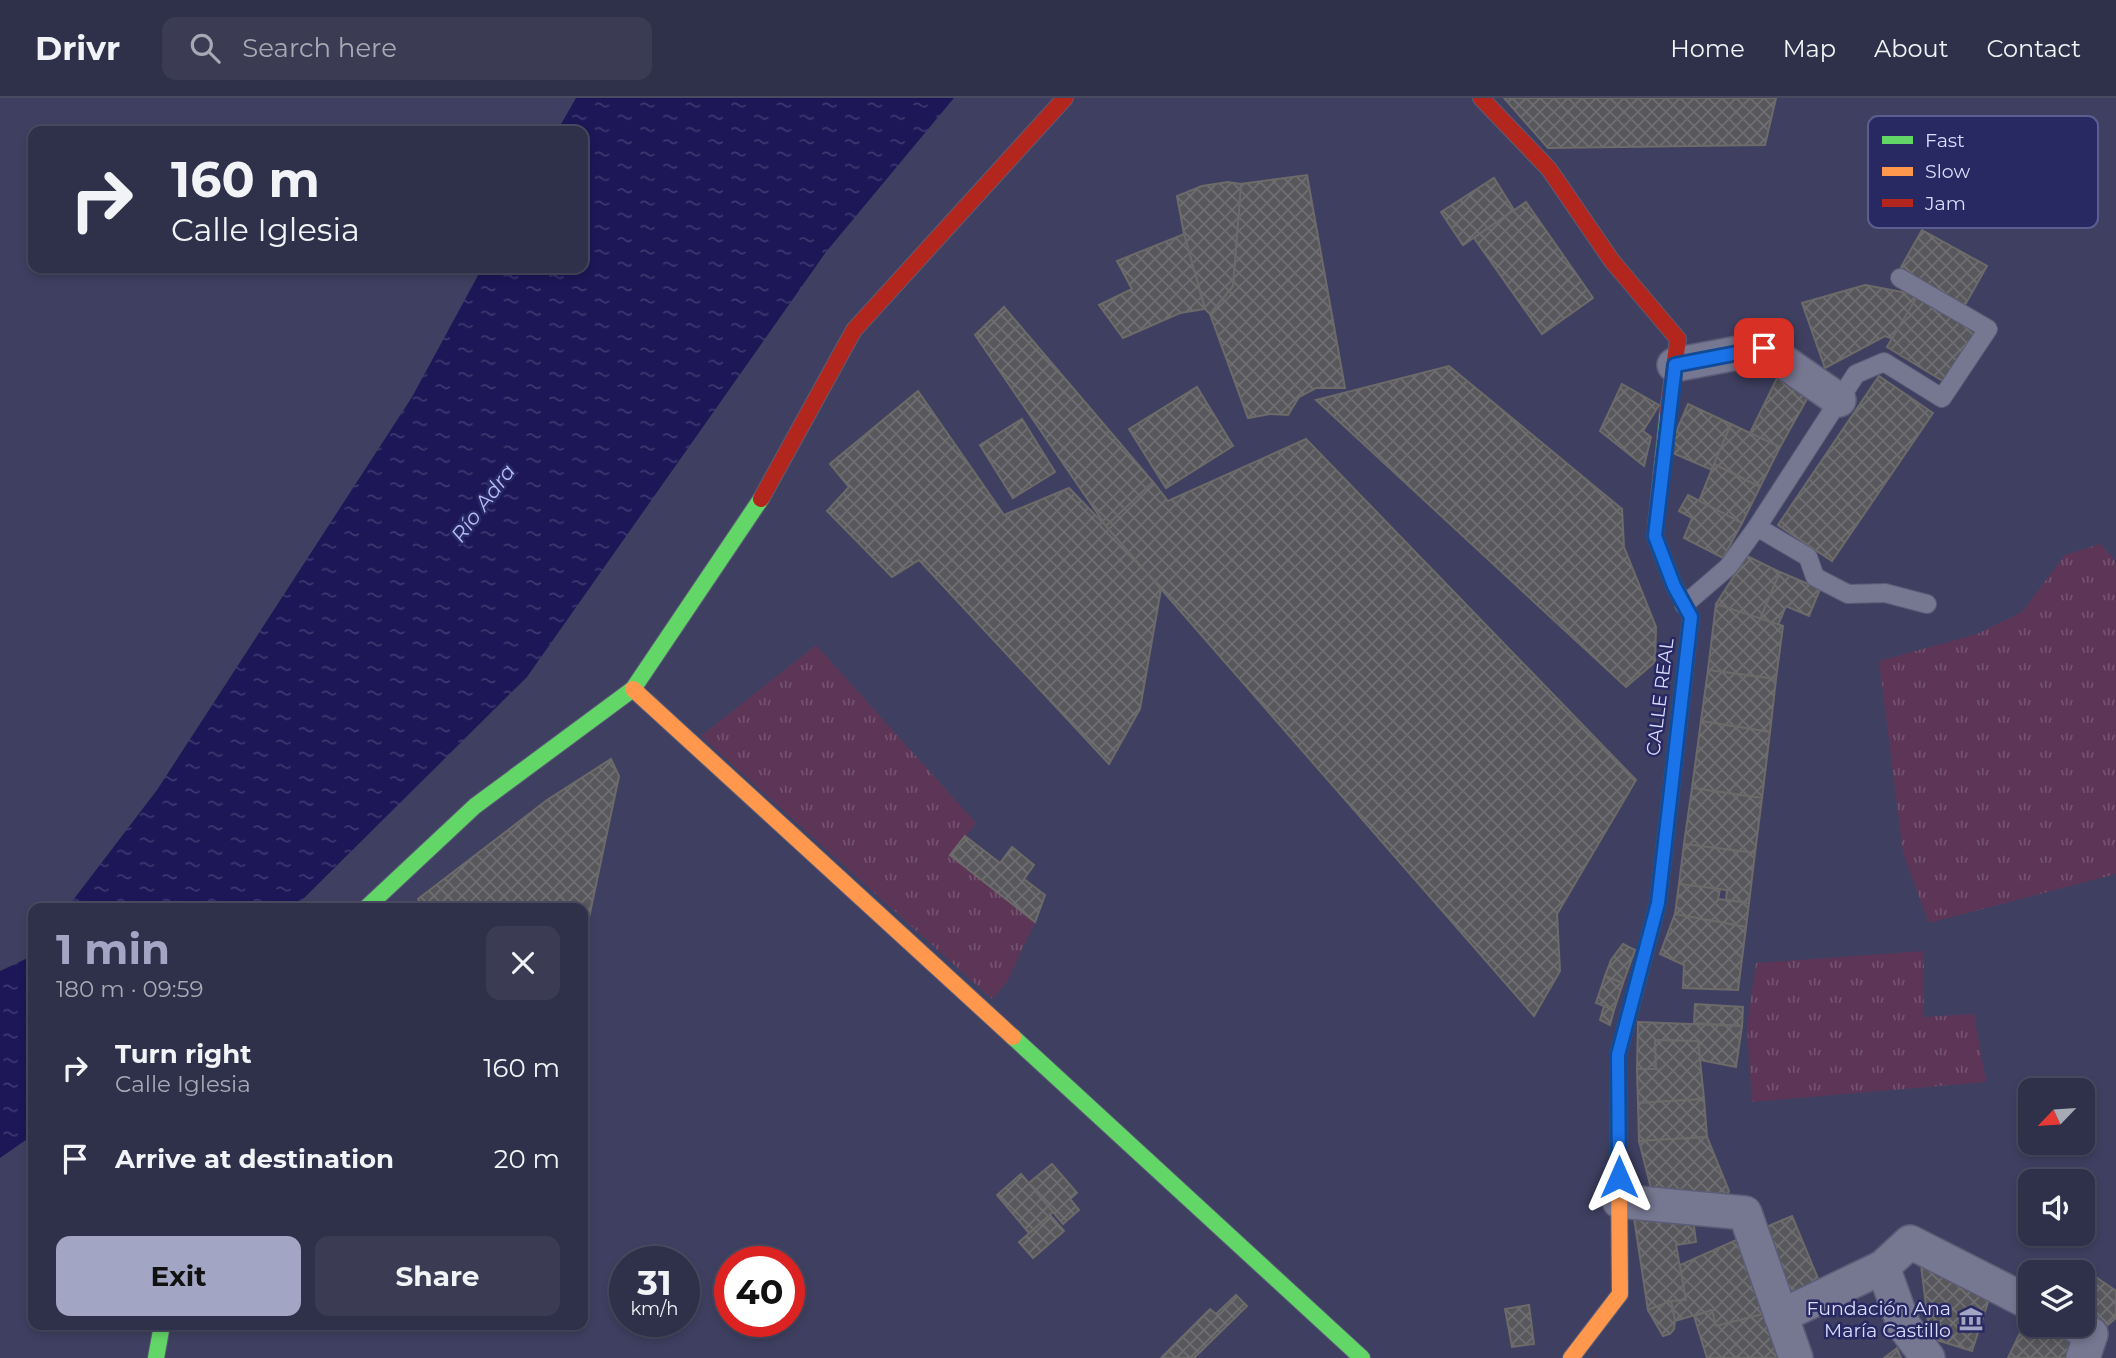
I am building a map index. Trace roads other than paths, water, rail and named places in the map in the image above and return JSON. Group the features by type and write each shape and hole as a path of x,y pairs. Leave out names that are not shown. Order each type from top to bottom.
{"street":[{"path":"371,903 475,806 633,689 765,493 854,330 1065,98"},
{"name":"CALLE REAL","path":"1481,98 1549,169 1612,261 1678,339 1655,536 1674,586 1691,617 1658,903 1618,1055 1620,1294 1571,1358"},
{"path":"1675,365 1764,348 1839,400"},
{"path":"633,689 1362,1358"},
{"path":"1619,1201 1745,1213 1796,1358"},
{"path":"1781,1316 1882,1266 1910,1242 2018,1297"},
{"path":"1882,1266 1904,1325 1928,1358"},
{"path":"156,1358 161,1330"},
{"path":"2083,1358 2090,1337"}],"lane":[{"path":"1684,605 1728,567 1856,374 1884,362 1942,398 1988,329 1900,278"},
{"path":"1757,527 1808,557 1815,577 1848,594 1885,593 1927,604"}],"water":[{"name":"Río Adra","path":"576,98 954,98 826,252 527,677 299,903 71,903 157,790 412,397 479,273 588,273 588,126 560,126"},
{"path":"28,958 28,1138 0,1158 0,971"}],"place":[{"name":"Fundación Ana María Castillo","path":"1971,1319"}]}
